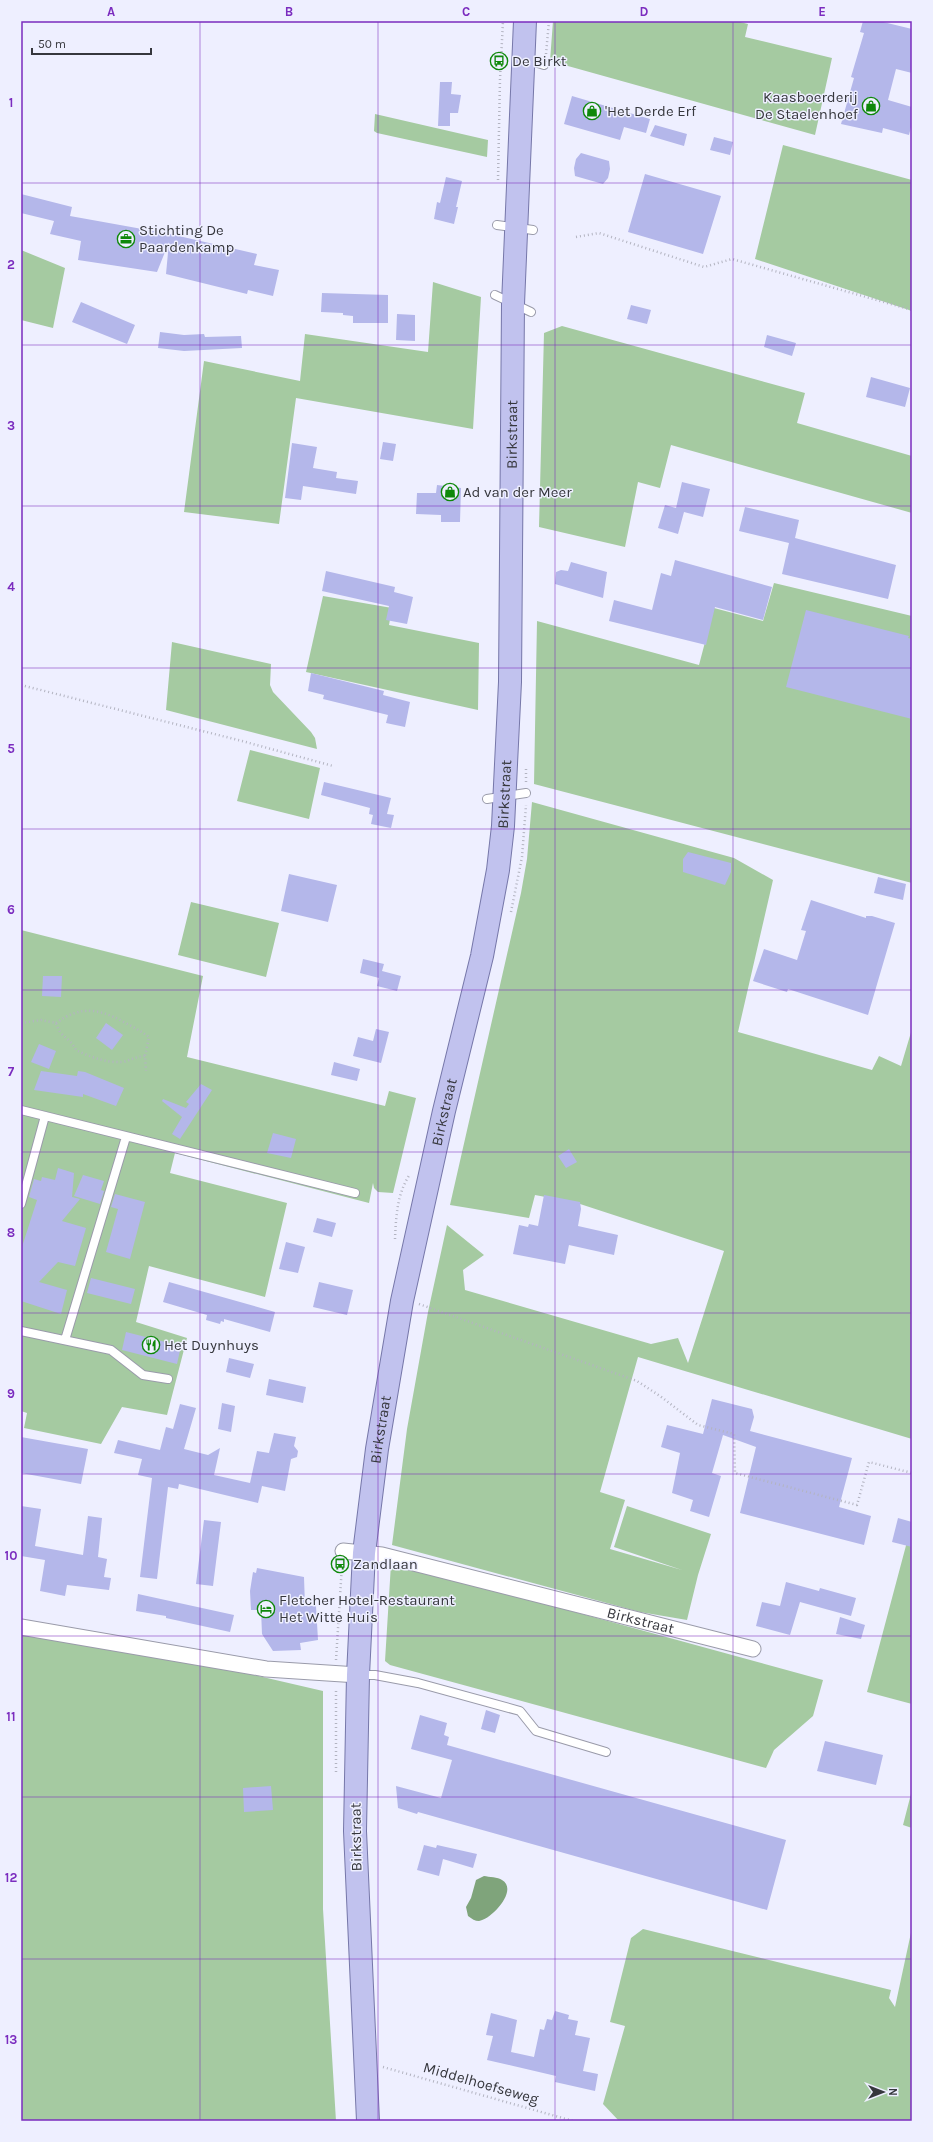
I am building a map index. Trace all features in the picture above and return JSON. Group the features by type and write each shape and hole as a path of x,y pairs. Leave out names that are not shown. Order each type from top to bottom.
{"main road":[{"name":"Birkstraat","path":"368,2121 355,1831 358,1675 354,1552 377,1450 402,1300 444,1111 482,956 498,870 496,798 510,682 513,304 522,59 525,21"}],"street":[{"name":"Birkstraat","path":"354,1552 382,1555 753,1649"},
{"path":"21,1627 266,1669 358,1675"}],"lane":[{"path":"522,59 544,65"},
{"path":"496,798 526,793"},
{"path":"21,1110 355,1193"},
{"path":"21,1204 45,1116"},
{"path":"64,1340 126,1137"},
{"path":"21,1331 112,1350 143,1375 168,1379"},
{"path":"358,1675 375,1675 418,1683 520,1711 536,1731 606,1752"}],"path":[{"path":"498,185 500,79 504,21"},
{"path":"576,237 599,233 704,267 732,259 772,272 912,310"},
{"path":"21,684 333,766"},
{"path":"21,1023 41,1020 56,1023 65,1016 79,1012 96,1010 106,1012 138,1029 149,1037 145,1056 146,1071"},
{"path":"56,1023 59,1033 72,1043 76,1050 82,1053 101,1059 120,1062 137,1056 145,1056"},
{"path":"395,1244 397,1204 404,1183 413,1168"},
{"path":"419,1304 637,1381 660,1396 698,1425 734,1434 735,1473 857,1505 869,1462 912,1473"},
{"path":"336,1674 336,1634 354,1552"},
{"name":"Middelhoefseweg","path":"384,2067 573,2121"}],"shaded area":[{"path":"553,21 736,21 748,24 745,37 832,58 815,135 550,61"},
{"path":"375,114 488,140 487,157 377,133 374,131"},
{"path":"783,145 912,180 912,311 755,259"},
{"path":"21,250 65,268 53,328 21,320"},
{"path":"433,282 481,297 473,429 296,398 279,524 184,512 204,361 300,381 305,334 428,352"},
{"path":"562,326 805,393 797,423 912,456 912,513 671,445 660,488 638,482 625,547 539,527 544,333"},
{"path":"774,583 912,616 912,883 534,784 537,621 699,665 714,608 763,621"},
{"path":"323,596 392,608 389,625 479,643 478,710 306,672"},
{"path":"172,642 271,664 270,685 273,692 311,732 315,738 317,749 166,710"},
{"path":"250,750 320,768 309,819 237,801"},
{"path":"532,802 734,858 773,880 738,1032 872,1070 879,1056 901,1066 912,1029 912,1439 638,1357 600,1492 625,1500 610,1549 682,1570 614,1547 627,1506 711,1534 698,1575 687,1620 640,1612 392,1545 407,1429 428,1312 447,1225 484,1255 463,1270 465,1290 651,1344 678,1338 688,1363 724,1251 577,1203 535,1195 529,1218 450,1205 521,893 527,859"},
{"path":"191,902 279,923 266,977 178,955"},
{"path":"21,930 203,976 187,1057 385,1106 389,1091 416,1098 393,1193 378,1192 374,1188 373,1183 369,1203 175,1153 170,1173 287,1203 265,1297 149,1266 136,1322 187,1338 167,1415 122,1407 101,1444 24,1428 27,1413 21,1411"},
{"path":"912,1523 912,1704 867,1692"},
{"path":"391,1564 553,1606 823,1680 813,1716 774,1750 766,1768 390,1665 385,1661"},
{"path":"21,1621 323,1691 323,1909 336,2121 21,2121"},
{"path":"912,1790 912,1828 903,1825"},
{"path":"484,1876 502,1880 506,1885 507,1890 505,1897 496,1910 490,1916 478,1921 468,1916 466,1907 471,1898 476,1880"},
{"path":"912,1928 912,2121 619,2121 603,2104 625,2026 610,2022 631,1938 643,1929 891,1990 889,1998 895,2007"}],"building":[{"path":"863,21 879,21 912,29 912,73 896,69 888,100 912,107 912,123 909,135 883,128 882,133 841,124 854,78 851,77 864,33 860,32"},
{"path":"440,82 452,82 451,94 461,95 458,113 450,113 450,126 438,126"},
{"path":"572,96 650,119 646,133 624,127 620,140 564,124"},
{"path":"655,125 687,134 684,146 650,136"},
{"path":"714,137 733,142 730,155 710,150"},
{"path":"581,153 609,161 610,169 608,178 603,184 575,176 574,168 576,159"},
{"path":"645,174 721,196 703,254 628,232"},
{"path":"446,177 462,181 454,224 434,219 437,202 440,203"},
{"path":"21,194 72,207 70,216 170,234 257,254 254,265 279,270 273,296 248,290 247,294 166,274 169,242 157,272 78,260 81,241 50,234 54,221 21,213"},
{"path":"322,293 388,295 388,323 353,323 353,316 343,315 343,313 321,312"},
{"path":"81,302 135,325 127,344 72,322"},
{"path":"631,305 651,310 647,324 627,319"},
{"path":"397,314 415,315 415,341 396,340"},
{"path":"160,332 184,335 204,334 205,337 241,336 242,348 184,351 158,348"},
{"path":"767,335 796,343 792,356 764,347"},
{"path":"871,377 910,388 905,407 866,397"},
{"path":"383,442 396,444 393,461 380,459"},
{"path":"292,443 317,447 313,468 337,472 336,478 358,481 356,494 303,486 301,500 285,498"},
{"path":"682,482 710,489 703,517 684,512 678,534 658,528 665,505 676,508"},
{"path":"437,485 461,488 460,522 441,522 441,515 416,514 417,493 436,493"},
{"path":"745,507 799,520 795,538 896,565 888,599 782,574 789,543 739,531"},
{"path":"675,560 772,587 763,620 715,607 706,645 609,621 614,600 652,610 661,573 671,576"},
{"path":"571,562 607,572 603,598 555,584 556,572 561,570 568,571"},
{"path":"326,571 395,587 394,592 413,597 407,624 386,620 389,606 322,591"},
{"path":"806,610 909,636 908,638 912,639 912,719 786,687"},
{"path":"311,673 384,691 383,695 410,702 405,727 386,723 388,715 323,699 324,695 308,691"},
{"path":"324,782 391,798 387,814 394,815 391,828 371,824 373,815 369,814 370,808 321,795"},
{"path":"688,852 731,863 731,872 725,885 683,872 683,859"},
{"path":"289,874 337,885 328,922 281,911"},
{"path":"878,877 906,884 903,900 874,893"},
{"path":"811,900 866,918 866,916 872,916 895,923 868,1015 788,989 787,992 753,981 764,949 797,960 806,931 801,930"},
{"path":"363,959 384,964 382,971 401,976 397,991 377,986 379,978 360,973"},
{"path":"43,976 62,976 61,997 42,996"},
{"path":"106,1023 123,1035 112,1050 96,1038"},
{"path":"376,1029 389,1032 381,1063 353,1056 358,1037 373,1041"},
{"path":"39,1044 56,1051 49,1069 31,1062"},
{"path":"334,1062 360,1069 357,1081 331,1075"},
{"path":"41,1071 77,1076 78,1071 85,1072 124,1088 116,1106 83,1094 83,1097 34,1090"},
{"path":"201,1084 212,1090 180,1139 172,1134 182,1117 162,1101 163,1099 186,1108 189,1104 186,1102"},
{"path":"273,1133 296,1139 291,1158 267,1153"},
{"path":"569,1149 577,1162 566,1168 558,1156"},
{"path":"58,1168 74,1173 72,1197 80,1199 62,1221 86,1228 75,1266 58,1262 39,1282 67,1290 61,1314 21,1301 21,1250 37,1200 29,1197 34,1179 41,1181 42,1177 55,1180"},
{"path":"83,1175 104,1181 101,1190 104,1191 100,1204 74,1196"},
{"path":"115,1194 145,1202 130,1259 106,1252 118,1209 111,1207"},
{"path":"544,1195 580,1202 581,1209 578,1226 618,1235 614,1255 569,1245 565,1264 513,1254 519,1225 528,1227 529,1224 538,1226"},
{"path":"317,1218 336,1223 332,1237 313,1232"},
{"path":"286,1242 305,1247 298,1273 279,1269"},
{"path":"91,1278 135,1289 131,1304 87,1293"},
{"path":"169,1282 275,1312 270,1332 224,1319 224,1322 221,1321 220,1324 206,1320 207,1315 163,1302"},
{"path":"319,1282 353,1290 347,1315 313,1307"},
{"path":"126,1332 181,1346 177,1364 122,1350"},
{"path":"229,1358 254,1364 250,1378 226,1372"},
{"path":"269,1379 306,1387 303,1403 266,1395"},
{"path":"712,1399 752,1409 754,1417 750,1431 852,1458 839,1507 871,1516 864,1545 740,1513 756,1447 723,1435 712,1473 721,1476 709,1517 690,1511 693,1500 672,1493 680,1453 661,1447 667,1425 703,1434"},
{"path":"222,1403 235,1406 231,1432 218,1429"},
{"path":"180,1404 196,1408 184,1449 208,1455 220,1448 214,1475 250,1483 257,1451 269,1453 274,1433 296,1437 294,1446 298,1451 297,1457 291,1459 285,1491 262,1486 258,1503 179,1484 178,1489 168,1487 157,1579 140,1577 152,1478 138,1475 142,1459 114,1453 118,1440 160,1450 166,1427 173,1429"},
{"path":"21,1437 88,1449 81,1484 21,1473"},
{"path":"21,1506 41,1509 35,1546 83,1555 88,1516 102,1518 98,1557 107,1559 104,1577 111,1578 109,1590 67,1585 65,1596 40,1591 45,1560 21,1556"},
{"path":"898,1518 912,1522 912,1547 892,1542"},
{"path":"204,1520 221,1522 213,1586 196,1584"},
{"path":"257,1568 304,1577 305,1606 316,1606 318,1640 300,1643 301,1650 273,1651 262,1634 261,1610 251,1610 250,1591 253,1572 256,1573"},
{"path":"786,1582 819,1591 820,1588 856,1598 851,1616 800,1602 790,1635 756,1626 762,1602 780,1606"},
{"path":"138,1594 234,1615 230,1632 166,1618 166,1616 136,1611"},
{"path":"840,1617 865,1625 861,1639 836,1634"},
{"path":"486,1710 500,1715 495,1733 481,1729"},
{"path":"420,1715 447,1723 444,1735 449,1737 447,1745 786,1840 767,1910 418,1812 417,1814 398,1808 396,1786 441,1798 452,1760 411,1749"},
{"path":"825,1741 883,1755 876,1785 817,1771"},
{"path":"271,1786 273,1810 244,1812 243,1788"},
{"path":"424,1845 436,1848 437,1845 477,1854 473,1868 443,1859 439,1876 417,1870"},
{"path":"555,2011 569,2015 568,2019 578,2021 575,2035 590,2038 583,2071 598,2074 595,2091 555,2082 556,2076 487,2060 493,2036 486,2035 491,2013 517,2020 511,2052 534,2057 540,2029 544,2030 547,2019 552,2020"}],"place":[{"name":"De Birkt","path":"499,61"},
{"name":"Kaasboerderij De Staelenhoef","path":"871,106"},
{"name":"'Het Derde Erf","path":"592,111"},
{"name":"Stichting De Paardenkamp","path":"126,239"},
{"name":"Ad van der Meer","path":"450,492"},
{"name":"Het Duynhuys","path":"151,1345"},
{"name":"Zandlaan","path":"340,1564"},
{"name":"Fletcher Hotel-Restaurant Het Witte Huis","path":"266,1609"}]}
